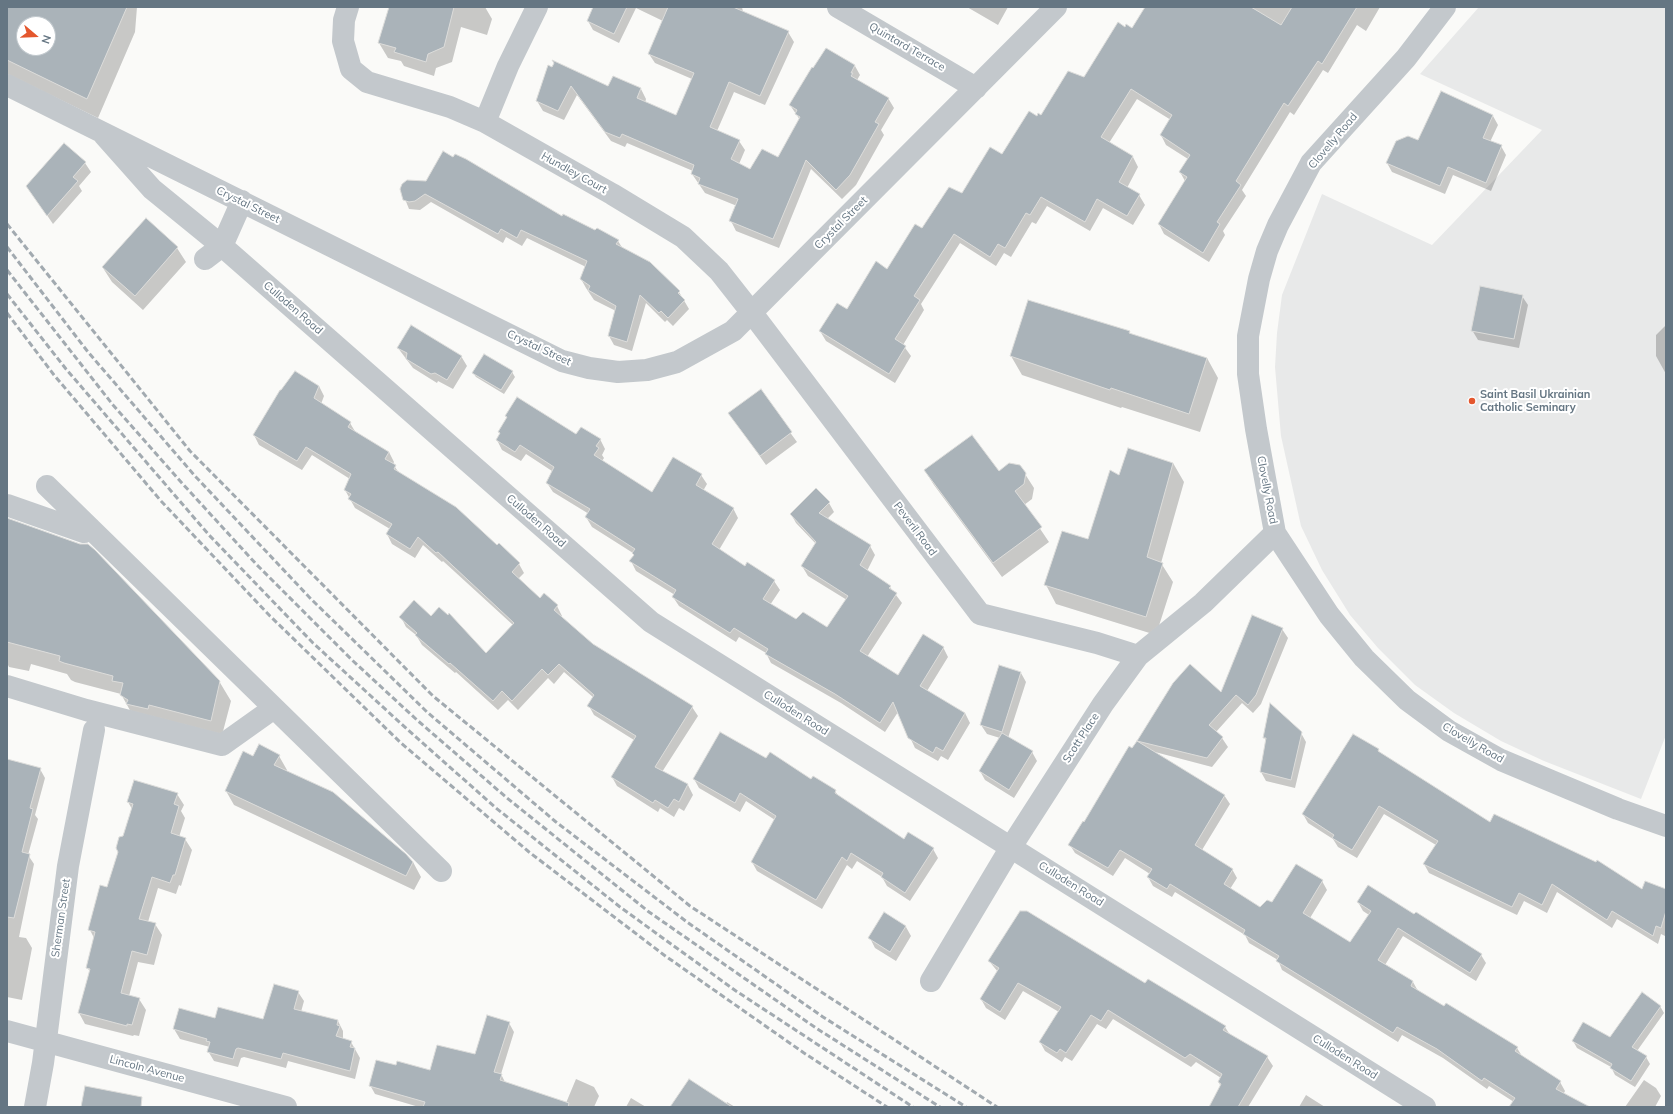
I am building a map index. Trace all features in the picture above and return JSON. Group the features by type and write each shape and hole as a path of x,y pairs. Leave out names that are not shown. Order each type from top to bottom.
{"street":[{"name":"Hundley Court","path":"348,7 344,20 343,41 351,69 367,82 450,107 485,122 612,194 683,237 719,271 752,313"},
{"path":"485,122 508,66 536,7"},
{"name":"Quintard Terrace","path":"838,7 976,88"},
{"name":"Crystal Street","path":"7,86 562,360 589,368 618,372 647,370 677,362 733,331 1056,7"},
{"name":"Clovelly Road","path":"1445,7 1406,58 1311,163 1278,225 1267,251 1259,279 1248,336 1248,374 1256,429 1275,533 1330,615 1364,658 1407,700 1449,730 1501,760 1618,809 1666,826"},
{"name":"Culloden Road","path":"104,135 152,189 214,252 651,622 1425,1107"},
{"path":"214,252 242,201"},
{"name":"Peveril Road","path":"752,313 980,614 1138,656"},
{"path":"47,486 441,871"},
{"path":"7,505 84,532 90,528"},
{"name":"Scott Place","path":"931,981 1011,847 1103,704 1138,656 1203,603 1275,533"},
{"path":"7,686 86,710 222,746 274,708"},
{"name":"Sherman Street","path":"35,1107 43,1063 68,866 94,730"},
{"name":"Lincoln Avenue","path":"7,1031 286,1107"}],"shaded area":[{"name":"Saint Basil Ukrainian Catholic Seminary","path":"1479,7 1666,7 1666,735 1641,799 1544,761 1501,741 1454,713 1415,685 1378,648 1350,615 1322,570 1301,526 1281,436 1275,367 1277,333 1282,295 1322,194 1432,245 1542,130 1420,74"}],"building":[{"path":"7,7 127,7 87,99 7,60"},
{"path":"389,7 454,7 444,47 428,54 426,62 394,52 396,48 378,43"},
{"path":"593,7 627,7 614,34 587,21"},
{"path":"668,7 733,7 789,31 760,96 729,82 710,127 740,140 731,159 750,169 762,149 778,157 800,117 795,114 797,110 789,105 812,67 813,68 826,48 855,65 851,76 889,98 875,122 879,124 850,175 836,190 806,160 773,239 729,221 738,199 698,184 700,178 691,174 694,165 622,134 620,138 605,132 571,86 558,111 536,101 548,65 552,67 554,63 552,60 608,86 613,76 641,88 637,98 676,115 694,73 648,54"},
{"path":"1145,7 1251,7 1281,25 1292,7 1357,7 1322,64 1318,61 1288,106 1284,103 1236,181 1241,185 1217,222 1220,224 1203,253 1158,224 1187,177 1179,172 1190,155 1160,135 1172,115 1131,89 1101,137 1133,156 1119,182 1140,194 1127,216 1097,199 1085,222 1041,197 1030,215 1026,213 1005,248 998,244 990,257 954,234 914,296 920,300 895,339 906,346 889,374 819,331 837,303 847,309 876,261 887,269 915,224 922,228 949,187 962,193 990,147 1002,154 1029,111 1037,116 1038,113 1041,115 1068,71 1084,77 1118,22 1125,27 1126,24 1132,28"},
{"path":"1441,91 1493,115 1483,138 1502,145 1486,183 1448,167 1440,186 1386,163 1396,141 1408,136 1418,140"},
{"path":"64,143 86,162 73,177 78,181 47,216 26,186"},
{"path":"443,151 453,157 455,154 466,159 562,216 563,214 595,230 597,228 619,240 616,244 650,262 680,291 678,293 685,300 668,318 661,311 659,313 640,295 627,342 608,336 616,306 588,290 590,286 580,279 587,261 521,230 517,238 501,229 498,234 425,194 415,201 409,202 403,200 400,189 402,184 407,180 426,181"},
{"path":"146,218 178,247 135,296 102,267"},
{"path":"1480,286 1523,295 1514,339 1471,331"},
{"path":"1028,300 1130,331 1129,333 1207,358 1189,414 1111,388 1110,390 1010,356"},
{"path":"411,325 462,356 447,380 435,373 431,374 406,359 407,353 397,348"},
{"path":"484,354 513,371 501,390 472,373"},
{"path":"295,371 319,386 314,398 351,422 348,427 389,452 385,459 396,465 394,469 456,507 497,545 499,543 520,563 512,572 540,598 544,593 558,605 554,610 593,644 693,706 655,767 688,784 679,802 674,799 668,808 655,800 653,803 611,777 636,736 587,706 594,695 559,664 548,675 542,669 512,701 502,691 493,701 450,663 449,664 415,635 417,633 399,617 414,600 431,616 439,607 448,615 449,613 486,653 514,623 438,552 436,553 418,537 410,549 386,534 392,524 348,499 351,494 344,490 351,474 306,447 297,461 253,435 280,390"},
{"path":"761,389 792,432 760,456 728,413"},
{"path":"517,397 576,434 581,427 601,439 596,446 599,448 594,455 652,492 673,457 702,474 696,485 734,508 712,544 745,566 747,562 775,580 763,599 796,619 803,612 827,627 848,596 801,566 816,542 790,514 816,488 830,502 819,513 871,545 860,565 891,586 889,588 897,593 860,651 898,675 923,634 944,647 920,686 965,713 943,751 936,747 933,753 908,738 893,702 880,723 835,694 765,654 768,649 734,628 730,633 672,597 676,590 629,561 634,555 632,553 635,549 585,517 590,509 546,483 554,467 520,445 515,452 496,440 500,433 498,432 507,417 505,416"},
{"path":"972,435 999,471 1009,463 1020,465 1026,473 1024,484 1015,491 1042,527 993,563 924,470"},
{"path":"1128,448 1173,463 1147,557 1163,563 1146,617 1044,585 1062,531 1088,539 1110,470 1119,475"},
{"path":"7,518 80,544 88,544 95,550 220,681 211,721 149,705 148,709 126,704 128,700 120,695 123,683 112,681 113,676 64,663 59,661 60,656 7,642"},
{"path":"1252,615 1283,628 1256,695 1248,705 1236,695 1209,725 1223,737 1207,758 1137,741 1173,683 1190,664 1221,692"},
{"path":"999,665 1021,672 1002,732 980,725"},
{"path":"1270,703 1302,732 1291,780 1260,772 1266,738 1263,738"},
{"path":"720,732 766,758 770,752 811,779 813,776 836,790 835,793 904,839 908,832 934,848 905,893 881,877 883,873 851,853 847,861 842,857 816,900 751,862 776,816 740,793 735,803 693,779"},
{"path":"1002,733 1033,751 1009,790 979,771"},
{"path":"1353,734 1379,749 1378,751 1490,822 1494,814 1596,862 1597,860 1642,889 1645,881 1666,889 1666,911 1661,928 1656,926 1653,936 1612,911 1607,920 1552,884 1542,905 1519,893 1512,907 1423,864 1438,841 1379,806 1352,850 1332,838 1334,835 1302,814"},
{"path":"1137,741 1225,795 1195,845 1233,869 1224,884 1260,907 1267,900 1272,902 1296,864 1323,880 1303,913 1350,942 1371,911 1357,902 1368,885 1414,914 1416,912 1482,954 1470,973 1398,928 1378,960 1413,981 1411,986 1444,1006 1446,1003 1518,1047 1515,1051 1561,1081 1556,1089 1590,1107 1509,1107 1515,1098 1484,1078 1482,1081 1437,1049 1397,1027 1393,1033 1276,961 1279,956 1243,934 1245,930 1170,884 1167,889 1147,877 1152,869 1120,850 1108,868 1068,845 1083,821 1084,822 1129,746 1132,748"},
{"path":"259,744 280,755 274,765 333,792 406,854 413,862 406,876 225,791 243,751 253,756"},
{"path":"7,759 41,768 30,808 33,809 22,852 30,854 14,918 7,917"},
{"path":"134,780 178,793 174,804 179,806 171,833 186,838 175,875 173,875 170,883 152,877 139,919 156,923 147,955 132,951 121,993 140,998 132,1025 127,1024 127,1026 78,1013 90,969 86,968 95,932 88,930 100,885 107,887 118,852 116,848 119,837 123,836 133,804 127,802"},
{"path":"1020,911 1027,911 1145,983 1148,979 1226,1026 1223,1030 1268,1056 1238,1107 1209,1107 1221,1084 1218,1082 1222,1074 1190,1054 1185,1058 1108,1010 1101,1021 1091,1015 1066,1053 1060,1049 1057,1053 1039,1042 1061,1007 1018,983 1000,1012 980,999 999,968 988,961"},
{"path":"884,912 906,926 890,952 868,938"},
{"path":"274,984 299,991 294,1009 338,1020 337,1025 340,1026 336,1036 352,1041 350,1047 355,1048 350,1071 283,1053 281,1059 238,1048 236,1049 233,1059 207,1052 210,1042 206,1041 207,1039 173,1029 179,1008 215,1018 218,1007 263,1019"},
{"path":"1642,992 1661,1006 1632,1047 1647,1056 1631,1081 1610,1068 1612,1064 1572,1041 1583,1022 1610,1037"},
{"path":"487,1015 510,1022 494,1072 502,1074 500,1080 569,1103 568,1107 423,1107 425,1102 369,1086 376,1060 396,1065 397,1061 430,1070 437,1045 475,1054"},
{"path":"689,1079 732,1107 670,1107"},
{"path":"85,1086 142,1097 141,1107 81,1107"}],"railway":[{"path":"7,224 190,451 433,696 690,906 997,1107"},
{"path":"7,247 88,352 195,476 311,599 427,712 556,822 687,922 823,1017 966,1107"},
{"path":"7,270 113,405 181,482 257,565 352,660 417,720 507,798 649,912 816,1028 940,1107"},
{"path":"7,294 66,369 209,535 313,643 408,730 496,808 620,907 736,991 913,1107"},
{"path":"7,313 54,375 161,501 270,616 401,743 529,852 664,955 804,1053 887,1107"}],"place":[{"name":"Saint Basil Ukrainian Catholic Seminary","path":"1472,401"}]}
